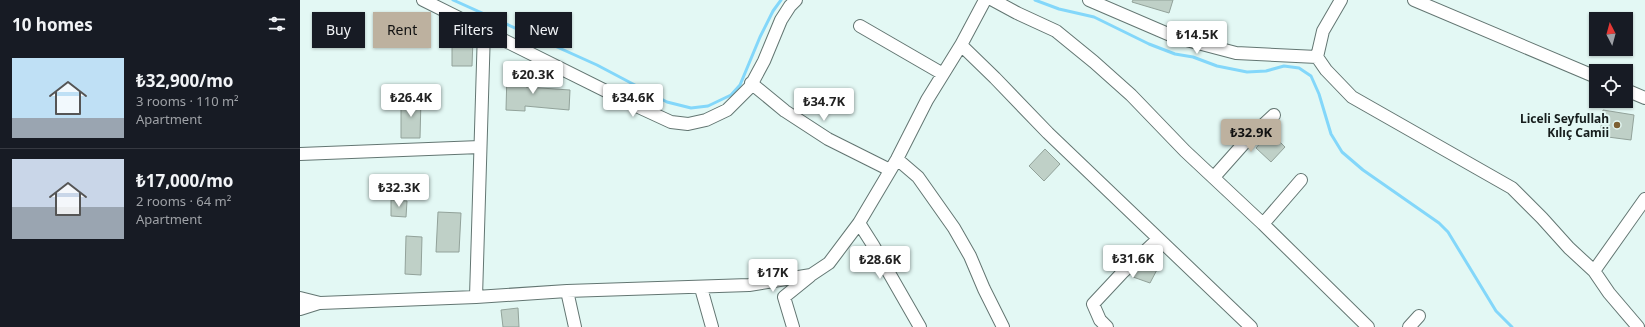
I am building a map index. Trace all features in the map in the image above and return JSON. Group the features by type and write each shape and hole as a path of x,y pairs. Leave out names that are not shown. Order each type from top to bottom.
{"street":[{"path":"423,0 447,12"},
{"path":"507,41 671,122 688,124 706,120 727,110 751,83 764,61 781,20 796,0"},
{"path":"793,327 784,297 811,275 829,263 859,222 897,159 927,100 961,45 985,0"},
{"path":"993,0 1056,32 1131,95 1185,151 1263,224 1368,327"},
{"path":"1089,0 1175,37 1236,53 1317,57"},
{"path":"1341,0 1323,31 1317,57 1326,70 1352,97 1512,188 1569,248 1594,271 1609,293 1638,327"},
{"path":"1414,0 1589,74"},
{"path":"860,26 943,74"},
{"path":"961,45 1048,133 1251,327"},
{"path":"476,297 483,48"},
{"path":"751,83 785,111 828,139 890,170"},
{"path":"1633,93 1645,98"},
{"path":"1214,177 1246,141 1274,115"},
{"path":"300,154 480,147"},
{"path":"897,159 918,177 954,228 970,256 984,289 1003,327"},
{"path":"1263,224 1302,180"},
{"path":"1594,271 1645,199"},
{"path":"859,222 874,245 920,327"},
{"path":"1107,327 1100,320 1093,304 1122,273 1158,239"},
{"path":"300,309 320,303 476,297 567,291 701,288 749,285 811,275"},
{"path":"701,288 712,327"},
{"path":"567,291 575,327"},
{"path":"300,298 320,303"},
{"path":"1409,327 1419,316"}],"building":[{"path":"1133,0 1173,0 1169,13 1132,2"},
{"path":"452,48 473,48 472,66 452,66"},
{"path":"507,73 526,73 526,87 570,90 569,110 525,106 525,111 506,110"},
{"path":"401,99 421,99 420,138 401,138"},
{"name":"Liceli Seyfullah Kılıç Camii","path":"1603,110 1634,115 1631,140 1600,136"},
{"path":"1270,132 1285,147 1271,162 1256,148"},
{"path":"1045,149 1060,164 1044,181 1029,166"},
{"path":"391,200 407,201 406,217 391,216"},
{"path":"438,212 461,213 459,252 436,252"},
{"path":"406,236 422,237 421,275 405,274"},
{"path":"1148,259 1160,264 1150,283 1133,277 1135,271"},
{"path":"518,308 519,327 503,327 501,310"}],"waterway":[{"path":"453,0 597,65 667,102 691,108 708,106 731,95 740,85 760,37 773,11 781,0"},
{"path":"1035,0 1059,9 1094,17 1149,44 1175,54 1193,57 1217,66 1247,72 1266,71 1284,66 1299,68 1311,76 1319,94 1331,134 1342,152 1363,170 1439,223 1448,232 1496,311 1512,327"}],"place":[{"name":"Liceli Seyfullah Kılıç Camii","path":"1617,125"}]}
